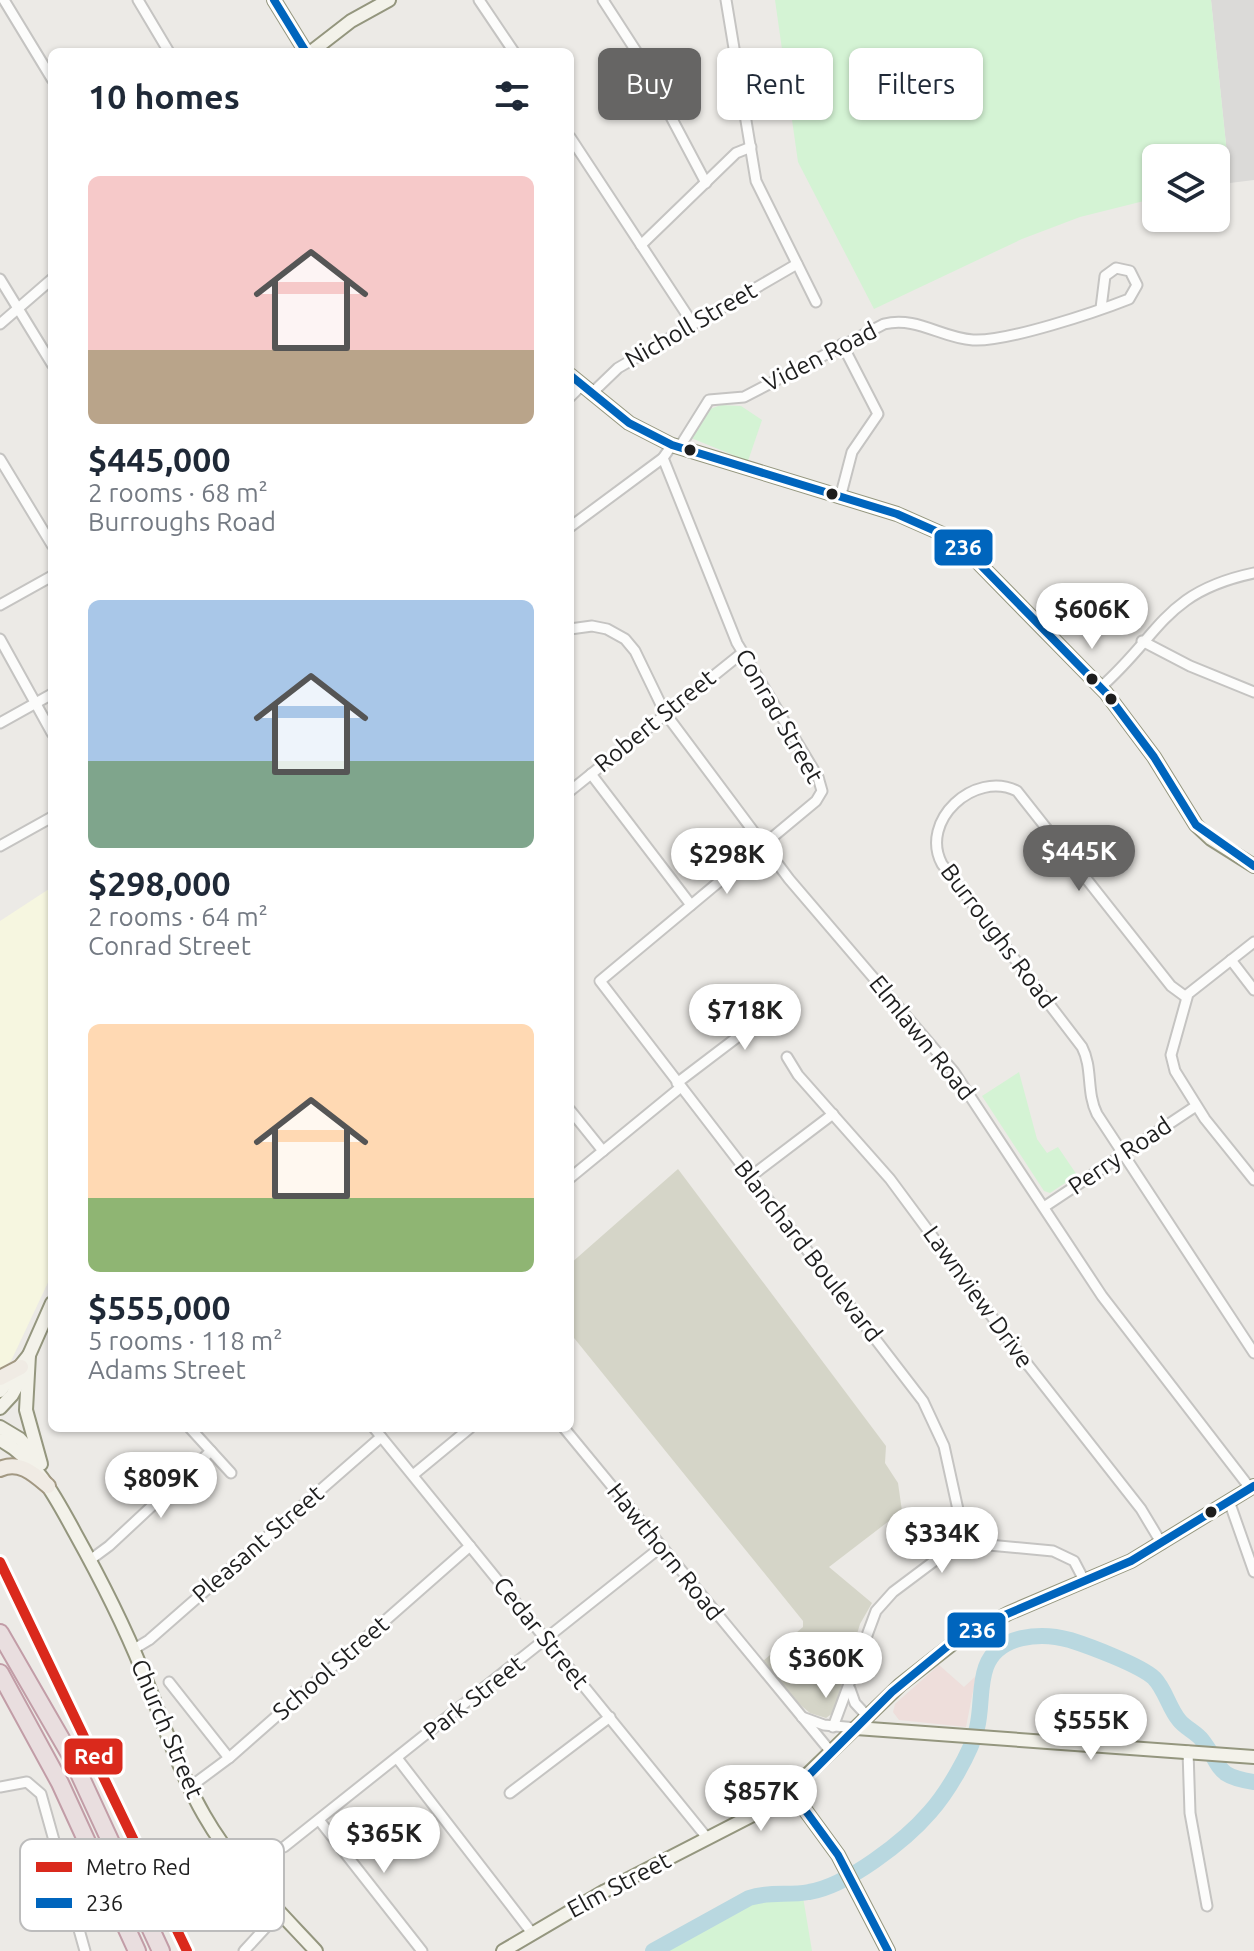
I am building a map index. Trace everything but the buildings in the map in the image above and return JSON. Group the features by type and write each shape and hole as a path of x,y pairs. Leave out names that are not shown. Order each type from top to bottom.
{"highway":[{"path":"0,1633 71,1756 109,1839"},
{"path":"0,1673 60,1783 86,1839"},
{"path":"128,1931 137,1951"},
{"path":"152,1931 161,1951"}],"main road":[{"path":"274,0 305,48"},
{"path":"314,48 351,21 389,0"},
{"path":"574,379 637,428 676,447 929,526 961,544 1101,687 1158,764 1192,821 1211,839 1254,866"},
{"path":"0,1408 19,1385 25,1361 48,1312"},
{"path":"0,1378 25,1361"},
{"path":"0,1391 25,1361"},
{"path":"25,1361 26,1410 41,1464"},
{"name":"Church Street","path":"0,1427 25,1443 41,1464 48,1486"},
{"name":"Church Street","path":"0,1440 21,1454 48,1486 90,1560 134,1649 190,1787 219,1839"},
{"path":"0,1469 9,1465 23,1468 48,1486"},
{"name":"Elm Street","path":"503,1951 752,1818 792,1792 913,1674 956,1641 1009,1613 1085,1582 1162,1544 1252,1487"},
{"path":"856,1728 1254,1757"},
{"path":"792,1792 846,1869 888,1951"},
{"name":"Church Street","path":"284,1916 316,1951"}],"street":[{"path":"4,0 48,72"},
{"path":"138,0 167,48"},
{"path":"479,0 511,48"},
{"path":"603,0 636,51 706,183"},
{"path":"726,0 757,186 816,302"},
{"path":"574,143 693,324"},
{"path":"641,245 736,153 751,147"},
{"name":"Nicholl Street","path":"574,395 797,264"},
{"name":"Viden Road","path":"676,447 709,400 744,397 842,344 894,321 913,322 952,336 983,340 1101,308 1126,301 1135,293 1136,281 1130,271 1116,268 1104,279 1101,308"},
{"path":"0,279 48,357"},
{"path":"0,324 48,282"},
{"path":"840,498 852,452 878,414 842,344"},
{"path":"574,524 676,447"},
{"name":"Conrad Street","path":"600,981 819,798 822,788 742,653 663,458"},
{"path":"0,459 48,538"},
{"path":"1101,687 1169,612 1205,587 1254,573"},
{"path":"0,605 48,578"},
{"name":"Elmlawn Road","path":"574,629 597,626 625,639 639,656 665,713 763,844 944,1060 1144,1354 1252,1487"},
{"path":"0,639 48,726"},
{"path":"1142,641 1196,669 1254,692"},
{"name":"Robert Street","path":"574,788 742,653"},
{"path":"0,723 48,696"},
{"path":"591,774 691,905"},
{"name":"Burroughs Road","path":"1186,997 1171,986 1017,791 998,784 984,786 941,819 934,841 942,864 1080,1043 1087,1060 1088,1087 1094,1109 1254,1353"},
{"path":"0,846 48,819"},
{"path":"1254,942 1186,997 1171,1059 1196,1106 1254,1180"},
{"path":"1231,960 1254,990"},
{"name":"Blanchard Boulevard","path":"600,981 928,1408 944,1446 966,1546"},
{"path":"574,1175 773,1010 787,995"},
{"name":"Lawnview Drive","path":"787,1057 798,1075 890,1179 1013,1346 1141,1509 1162,1544"},
{"name":"Perry Road","path":"1044,1207 1196,1106"},
{"path":"750,1177 833,1114"},
{"path":"574,1115 603,1151"},
{"path":"194,1432 231,1473"},
{"name":"Cedar Street","path":"377,1432 708,1839"},
{"path":"413,1475 465,1432"},
{"name":"Hawthorn Road","path":"567,1432 831,1752"},
{"name":"Pleasant Street","path":"134,1649 149,1640 381,1437"},
{"path":"90,1560 211,1451"},
{"path":"1229,1501 1253,1568"},
{"path":"833,1727 868,1627 883,1602 928,1564 966,1546 994,1544 1059,1552 1074,1561 1085,1582"},
{"name":"School Street","path":"190,1787 229,1758 470,1546"},
{"name":"Park Street","path":"284,1847 548,1640 661,1547"},
{"path":"169,1682 229,1758"},
{"path":"849,1686 855,1703 868,1717"},
{"path":"796,1713 833,1727 856,1728"},
{"path":"510,1793 610,1717"},
{"path":"1194,1752 1192,1828 1207,1906"},
{"path":"397,1758 532,1933"},
{"path":"0,1787 27,1782 41,1794 54,1839"},
{"path":"319,1820 422,1951"},
{"path":"79,1931 85,1951"},
{"path":"244,1951 262,1931"}],"shaded area":[{"path":"1211,0 1254,0 1254,180 1230,183 1230,144 1226,144"},
{"path":"48,890 48,1282 11,1361 0,1369 0,921"},
{"path":"678,1169 886,1446 885,1463 898,1483 902,1511 829,1567 872,1603 860,1624 833,1713 826,1718 810,1713 798,1703 763,1661 803,1627 803,1621 574,1338 574,1260"},
{"path":"939,1665 964,1687 976,1676 966,1727 899,1720 893,1712 895,1704"}],"green space":[{"path":"775,0 1211,0 1226,144 1142,144 1142,202 1080,217 1022,239 874,309 798,162 792,120 833,120 833,48 782,48"},
{"path":"721,405 741,406 762,420 748,461 691,438 710,409"},
{"path":"1019,1072 1037,1139 1047,1153 1058,1147 1077,1175 1050,1193 1044,1191 982,1096"},
{"path":"762,1893 803,1897 812,1951 656,1951 668,1940"}],"waterway":[{"path":"653,1951 749,1898 809,1892 840,1881 874,1861 906,1836 937,1804 970,1749 979,1720 984,1674 992,1656 1000,1648 1022,1638 1047,1636 1070,1640 1138,1667 1158,1682 1179,1720 1202,1740 1221,1769 1232,1777 1254,1782"}],"metro line":[{"name":"Red","path":"0,1562 133,1839"},
{"name":"Red","path":"177,1931 187,1951"}],"transit line":[{"name":"236","path":"274,0 304,48"},
{"name":"236","path":"574,378 629,423 672,445 897,514 956,540 1106,693 1154,757 1196,825 1254,866"},
{"name":"236","path":"888,1951 838,1855 792,1792 892,1692 948,1646 1000,1617 1131,1561 1254,1486"}]}
